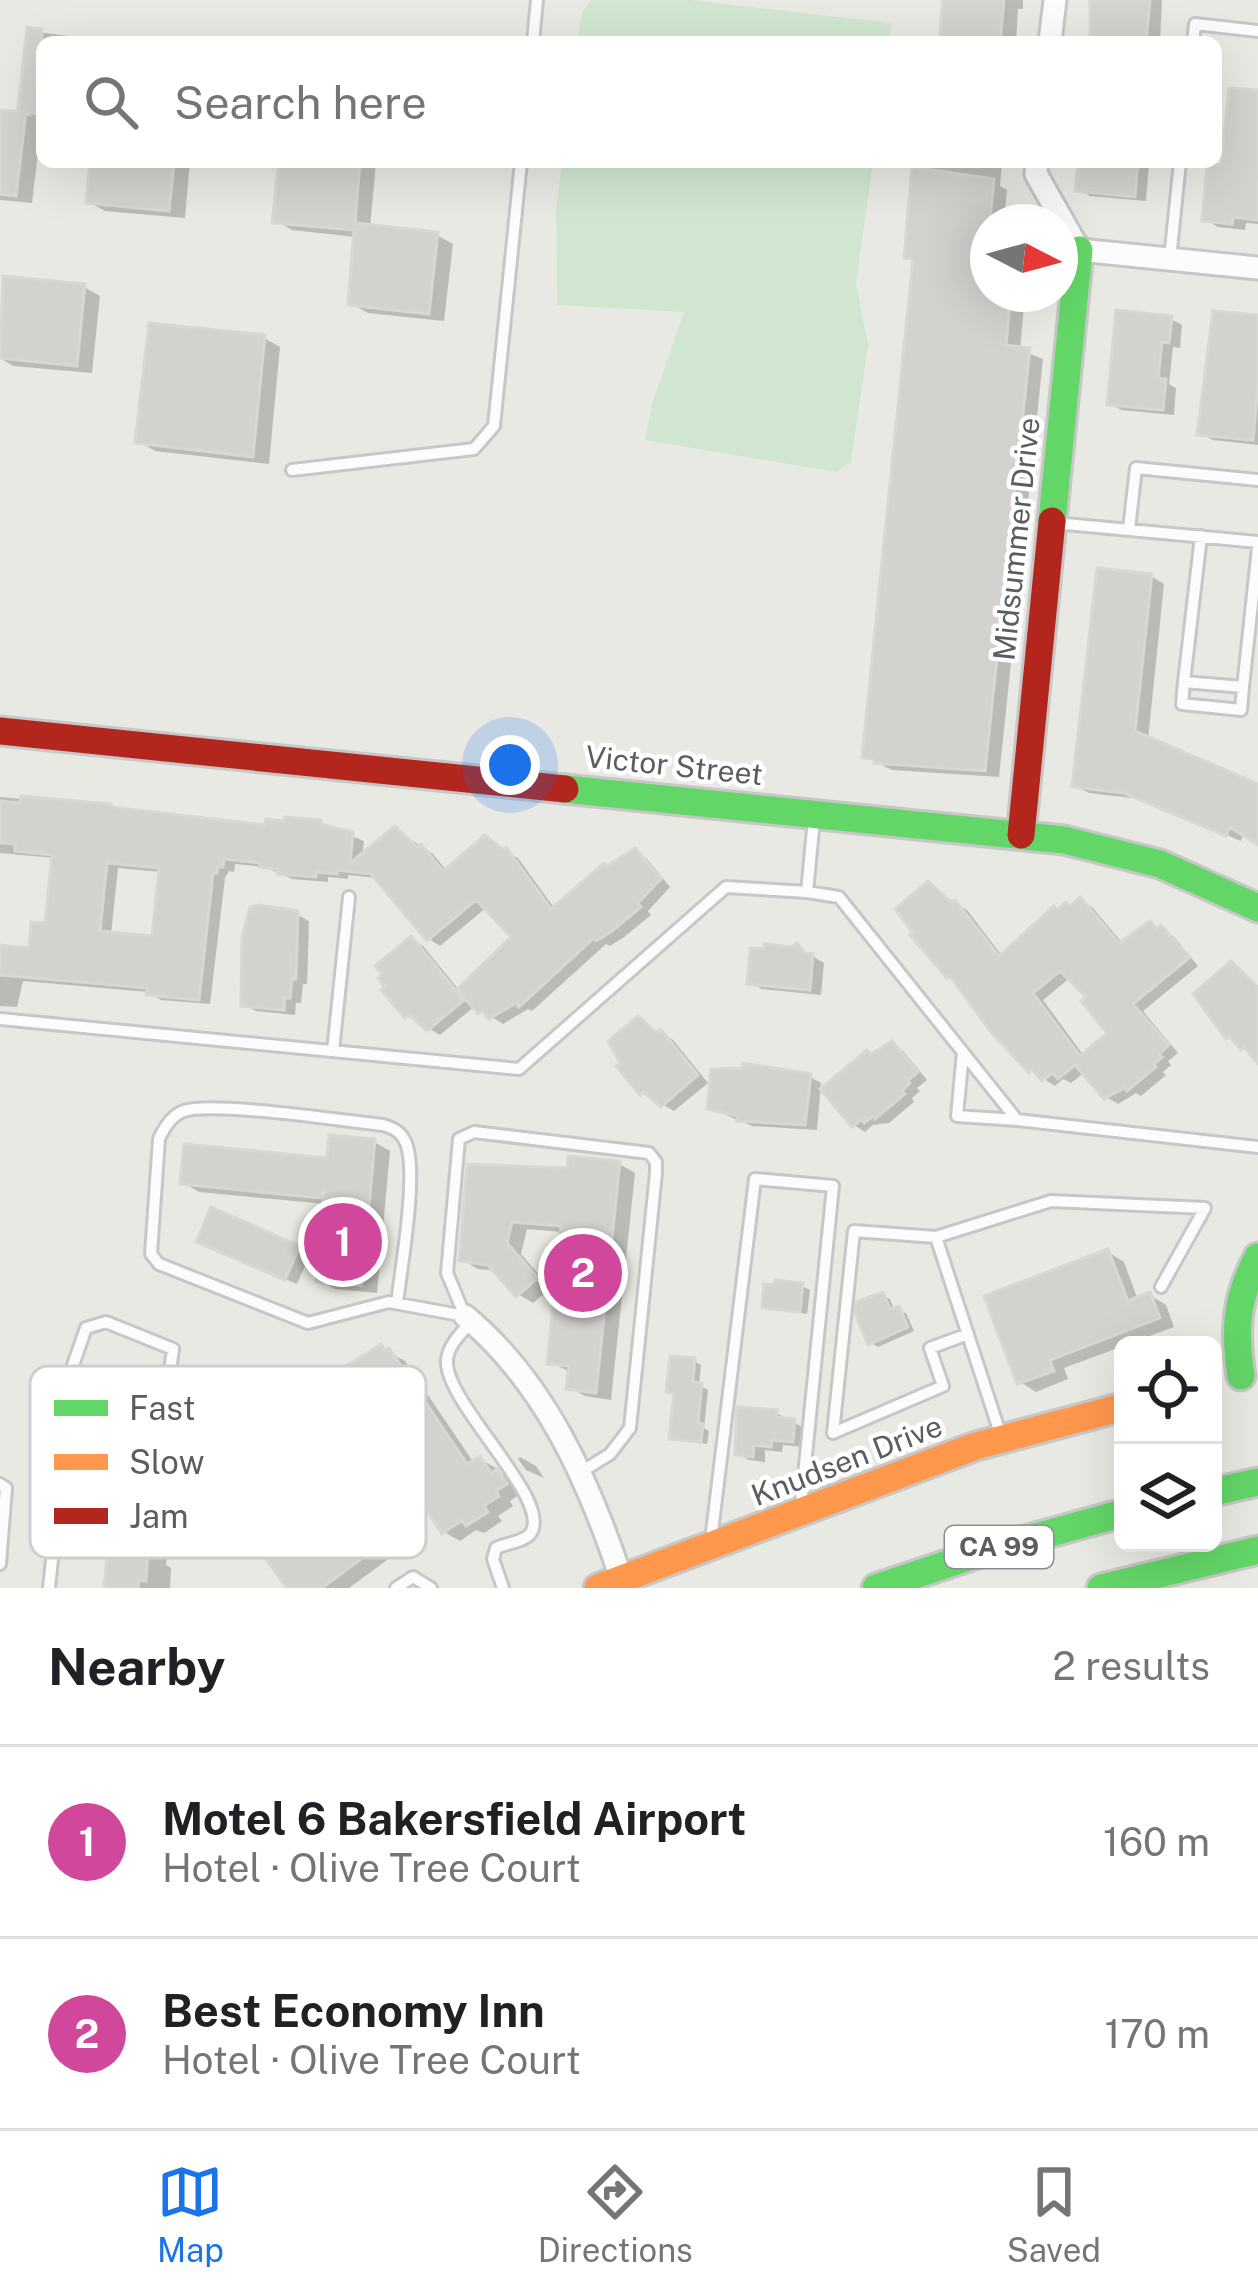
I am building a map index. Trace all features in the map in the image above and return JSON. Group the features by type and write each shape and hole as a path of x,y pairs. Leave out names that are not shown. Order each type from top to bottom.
{"main road":[{"name":"Midsummer Drive","path":"1021,835 1079,250"},
{"name":"Victor Street","path":"0,730 1021,835 1113,850 1160,864 1258,908"},
{"path":"1250,1375 1233,1326 1235,1304 1258,1257"},
{"name":"Knudsen Drive","path":"610,1583 1002,1439 1114,1409"},
{"path":"1222,1490 1258,1482"},
{"name":"CA 99","path":"877,1588 992,1549 1114,1515"},
{"path":"1101,1588 1258,1550"}],"street":[{"path":"1051,36 1055,0"},
{"path":"1036,168 1079,250 1258,268"},
{"path":"469,1318 514,1366 581,1472 610,1583"}],"lane":[{"path":"534,36 537,0"},
{"path":"1194,36 1195,24 1258,31"},
{"path":"292,470 474,449 494,426 520,168"},
{"path":"1170,259 1179,168"},
{"path":"1129,529 1136,468 1258,480"},
{"path":"1052,523 1201,536 1258,545 1241,710 1182,704 1201,536"},
{"path":"1184,682 1243,687"},
{"path":"807,892 815,813"},
{"path":"0,1019 518,1069 726,887 807,892 839,897 1018,1120"},
{"path":"333,1051 349,897"},
{"path":"963,1052 957,1116 1258,1147"},
{"path":"397,1303 410,1174 407,1145 400,1134 383,1125 214,1109 184,1111 166,1125 159,1138 151,1254 159,1264 308,1323 397,1303 469,1318"},
{"path":"469,1318 447,1273 459,1139 474,1132 649,1153 656,1162 656,1173 630,1428 610,1454 581,1472"},
{"path":"710,1549 755,1179 833,1186 800,1514"},
{"path":"968,1334 930,1348 943,1386 833,1433 854,1231 936,1237 1051,1201 1205,1208 1161,1287"},
{"path":"936,1237 1002,1439"},
{"path":"469,1318 452,1344 447,1361 450,1382 520,1486 534,1524 527,1538 496,1549 493,1559 502,1588"},
{"path":"73,1366 86,1328 106,1322 173,1349 171,1366"},
{"path":"0,1484 6,1488 0,1564"},
{"path":"49,1588 52,1558"},
{"path":"396,1588 413,1577 431,1588"}],"green space":[{"path":"592,0 690,0 891,23 890,36 578,36 582,12"},
{"path":"561,168 872,168 856,283 868,345 851,462 836,472 645,440 653,401 684,312 557,305 556,210"}],"building":[{"path":"943,0 1004,0 1001,36 940,36"},
{"path":"1090,0 1150,0 1147,36 1090,36"},
{"path":"27,27 42,29 42,36 36,36 36,113 26,112 16,196 0,194 0,110 25,112 18,111"},
{"path":"1229,88 1258,90 1258,220 1202,221 1207,168 1222,168"},
{"path":"89,168 173,168 169,211 86,203"},
{"path":"278,168 360,168 355,223 438,232 429,314 348,305 354,230 272,223"},
{"path":"912,168 994,179 992,204 970,204 970,312 1009,312 1006,345 1030,348 985,771 874,763 874,759 862,758 913,259 904,258"},
{"path":"1077,168 1137,168 1135,197 1075,191"},
{"path":"3,276 85,284 77,366 0,358"},
{"path":"1116,310 1172,316 1169,343 1162,342 1158,378 1166,379 1163,410 1107,405"},
{"path":"1213,311 1258,315 1253,440 1197,435"},
{"path":"149,323 265,335 253,457 135,443"},
{"path":"1097,568 1152,574 1135,731 1258,784 1258,845 1230,827 1226,836 1124,793 1072,787"},
{"path":"21,796 111,804 265,825 266,819 284,821 285,817 321,820 321,824 353,832 350,863 395,826 417,847 421,844 443,871 485,835 503,850 506,847 551,909 604,863 607,866 635,848 661,879 638,903 641,907 612,931 594,938 519,1007 516,1003 489,1019 482,1011 478,1014 457,989 511,937 476,900 427,941 371,874 337,870 337,874 317,872 316,877 277,874 277,869 259,867 260,863 224,859 223,867 213,873 199,1000 146,995 147,988 0,975 0,945 29,948 31,922 45,923 52,855 15,851 15,844 0,843 0,801 20,803","holes":["107,863 159,868 152,936 100,931"]},
{"path":"928,881 952,903 955,900 999,956 1054,906 1057,910 1066,902 1070,906 1080,897 1119,943 1150,921 1157,929 1161,925 1189,958 1133,1004 1169,1045 1159,1054 1156,1067 1127,1091 1124,1088 1104,1099 1075,1065 1058,1079 1052,1073 1042,1081 991,1032 950,976 910,935 895,909","holes":["1060,971 1086,997 1081,1001 1107,1033 1080,1056 1033,993"]},
{"path":"250,907 298,911 296,979 292,979 284,1010 241,1006 242,937"},
{"path":"411,936 464,1000 427,1031 409,1015 405,1018 381,990 385,987 378,978 382,974 375,966"},
{"path":"797,943 805,953 813,954 810,990 747,984 750,948"},
{"path":"1231,961 1258,987 1258,1064 1244,1047 1241,1050 1230,1037 1226,1039 1193,994"},
{"path":"638,1016 657,1033 661,1030 698,1075 661,1107 643,1092 640,1095 616,1066 620,1063 608,1041"},
{"path":"892,1041 918,1072 908,1080 905,1094 875,1119 861,1120 852,1127 820,1089 867,1050 871,1054"},
{"path":"743,1063 811,1074 805,1125 737,1121 738,1116 707,1109 711,1069 742,1068"},
{"path":"329,1135 375,1139 362,1286 316,1282 324,1188 320,1198 180,1184 184,1144 327,1158"},
{"path":"568,1156 620,1161 596,1393 566,1389 569,1366 547,1364 561,1226 512,1222 507,1243 538,1278 516,1297 488,1265 459,1261 467,1164 567,1168"},
{"path":"211,1207 300,1246 285,1280 196,1242"},
{"path":"1108,1249 1128,1301 1150,1292 1160,1318 1050,1360 1054,1371 1017,1384 984,1296"},
{"path":"775,1280 803,1283 800,1312 762,1308 764,1284 774,1285"},
{"path":"883,1292 890,1309 899,1306 908,1327 868,1345 855,1314 856,1302"},
{"path":"381,1344 401,1366 347,1366"},
{"path":"670,1356 695,1358 693,1382 702,1383 701,1442 669,1439 674,1393 666,1392"},
{"path":"426,1403 467,1464 480,1456 491,1473 497,1469 507,1484 484,1506 488,1512 466,1526 462,1520 442,1534 426,1510"},
{"path":"737,1407 777,1410 776,1417 795,1419 793,1442 772,1440 771,1447 754,1445 753,1457 735,1455"},
{"path":"107,1558 148,1558 146,1581 139,1580 138,1588 104,1588"},
{"path":"265,1558 363,1558 322,1588 287,1588"}],"traffic: fast":[{"path":"1052,521 1079,250"},
{"path":"565,789 1064,840 1160,864 1258,908"},
{"path":"1241,1376 1239,1315 1258,1257"},
{"path":"1222,1490 1258,1482"},
{"path":"876,1588 1114,1515"},
{"path":"1101,1588 1258,1550"}],"traffic: slow":[{"path":"598,1588 976,1446 1114,1409"}],"traffic: jam":[{"path":"1021,835 1052,521"},
{"path":"0,731 565,789"}],"place":[{"name":"Motel 6 Bakersfield Airport","path":"343,1242"},
{"name":"Best Economy Inn","path":"583,1273"}]}
